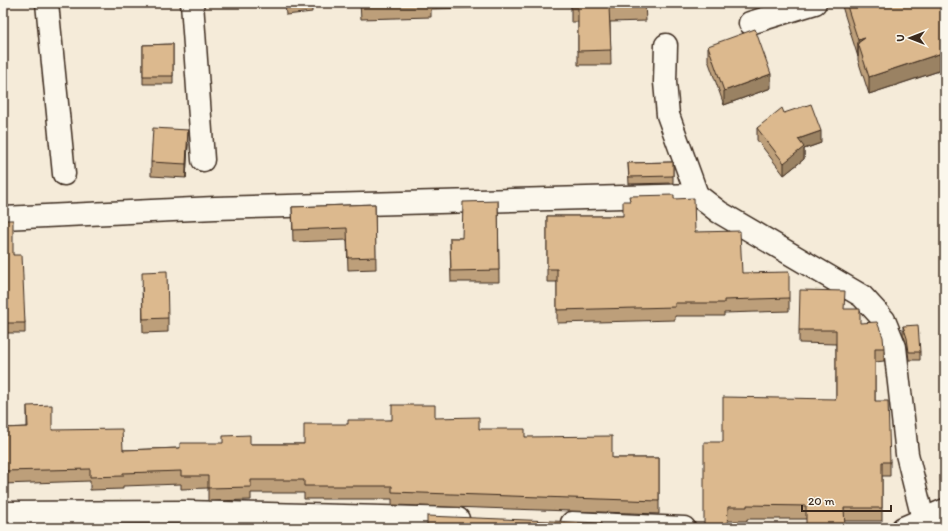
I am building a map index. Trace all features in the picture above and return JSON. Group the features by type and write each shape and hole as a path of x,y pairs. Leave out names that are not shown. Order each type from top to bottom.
{"street":[{"path":"47,3 64,174"},
{"path":"192,3 203,160"},
{"path":"750,23 815,3"},
{"path":"666,44 665,82 668,115 697,195 719,212 862,296 884,320 895,347 907,454 923,520"},
{"path":"3,218 215,208 697,195"},
{"path":"903,528 945,510"},
{"path":"3,513 186,512 475,520"},
{"path":"554,522 684,528"}],"building":[{"path":"361,3 431,3 361,5"},
{"path":"571,3 645,3 646,7 609,7 611,50 578,51 578,8 571,8"},
{"path":"846,3 945,3 945,52 869,77 858,43 865,38 858,40"},
{"path":"755,29 771,74 724,91 708,46"},
{"path":"173,44 173,76 143,76 143,45"},
{"path":"811,104 821,131 798,139 804,147 784,163 757,128 782,108 784,113"},
{"path":"153,128 188,130 186,164 151,162"},
{"path":"673,162 673,176 629,177 628,163"},
{"path":"674,195 674,199 694,198 695,232 740,231 742,273 789,272 789,298 724,300 724,303 675,303 675,307 557,310 557,269 547,269 547,216 623,216 623,201 630,201 629,196"},
{"path":"498,201 499,270 451,271 450,238 462,238 463,202"},
{"path":"375,204 376,257 348,258 347,228 293,230 292,207"},
{"path":"3,220 13,220 13,255 22,255 25,323 3,323"},
{"path":"167,271 168,318 143,319 142,272"},
{"path":"800,290 845,291 844,309 860,309 860,323 877,322 883,337 884,348 875,348 875,401 888,401 890,462 882,462 882,508 844,508 845,528 806,528 806,506 747,505 747,507 728,507 727,528 646,528 646,525 683,527 704,525 704,442 723,442 723,397 836,399 836,330 799,330"},
{"path":"918,325 920,352 909,352 903,326"},
{"path":"52,405 52,430 122,429 123,450 180,448 180,443 223,443 223,436 250,435 250,444 304,444 304,424 348,424 348,420 392,420 392,405 435,405 435,418 479,417 479,429 525,429 525,437 612,436 612,458 659,458 659,501 392,492 392,486 304,486 304,480 251,480 251,487 208,488 208,476 181,476 181,471 123,473 123,476 90,477 90,469 3,471 3,428 28,427 27,406"},
{"path":"427,516 601,523 601,528 427,528"}]}
